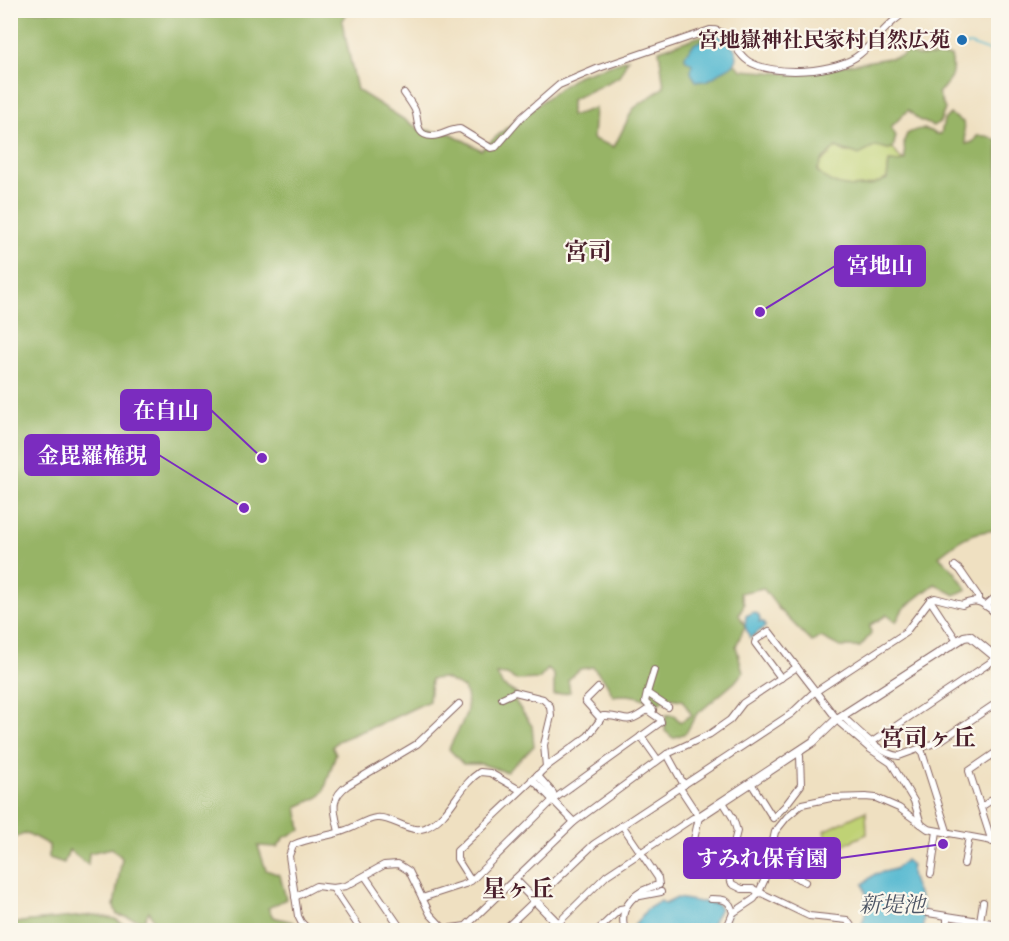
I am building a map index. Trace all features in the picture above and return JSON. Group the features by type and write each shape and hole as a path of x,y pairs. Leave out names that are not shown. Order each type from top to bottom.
{"street":[{"path":"893,10 895,19"},
{"path":"404,93 415,111 417,125 422,133 432,136 460,129 491,148 496,147 522,117 560,85 599,68 710,30 716,30 727,36 745,59 753,64 792,72 804,71 830,67 858,56 895,19 909,10"},
{"path":"955,566 978,596 978,601"},
{"path":"985,606 999,595"},
{"path":"504,930 588,848 791,714 816,691 905,633 930,600 935,598 962,606 974,600 999,615"},
{"path":"930,600 957,641"},
{"path":"781,678 755,644 756,640 769,631 840,718 870,749 891,763 914,801 921,824"},
{"path":"551,930 607,875 797,753 840,718 966,635 998,659 872,742"},
{"path":"295,897 315,886 333,888 346,886 384,865 398,864 409,871 430,914 442,930 466,926 574,822 667,754 710,734 729,720 743,703 797,668"},
{"path":"422,898 465,885 554,799 661,722 662,717 645,702 645,694 654,670"},
{"path":"598,688 585,700 600,718"},
{"path":"502,698 515,692 543,699 550,706 551,716 544,745 546,766"},
{"path":"647,693 668,707"},
{"path":"840,718 895,756 940,741 999,702"},
{"path":"339,832 334,808 338,793 417,744 459,704"},
{"path":"471,880 457,859 457,851 546,766 594,731 600,718 606,715 627,721 647,710 660,719"},
{"path":"641,736 658,760"},
{"path":"921,749 948,834"},
{"path":"995,842 969,771 999,751"},
{"path":"750,783 773,818 801,785 800,756 797,753"},
{"path":"667,754 699,817 687,871 690,873 727,871"},
{"path":"309,930 298,916 289,856 290,848 298,843 339,832 375,818 414,829 423,829 444,813 471,779 480,772 490,773 520,790"},
{"path":"534,777 553,793 554,799 574,822"},
{"path":"726,930 734,913 754,899 759,892 775,832 795,809 809,802 831,798 865,796 876,798 899,808 921,824 937,831 995,842"},
{"path":"981,807 999,796"},
{"path":"723,802 733,818 737,831 727,871 729,880 736,887 742,890 753,889 809,916 847,920 854,930"},
{"path":"622,825 658,878 659,885 643,890 634,897 626,908 623,922 625,930"},
{"path":"931,874 937,831"},
{"path":"964,864 969,837"},
{"path":"768,863 802,880 802,862"},
{"path":"365,876 402,930"},
{"path":"515,880 564,930"},
{"path":"333,888 361,930"},
{"path":"634,897 661,892"},
{"path":"711,899 726,899 734,913"},
{"path":"980,921 983,902"},
{"path":"598,930 620,909 626,908"},
{"path":"928,912 999,924"},
{"path":"947,915 947,930"}],"green space":[{"path":"11,11 348,11 342,22 357,90 419,129 452,134 481,150 512,123 577,76 628,59 619,77 571,100 571,116 595,108 593,139 614,147 633,109 664,87 659,50 701,36 742,70 792,74 901,56 906,52 918,56 951,56 951,76 938,93 945,109 940,122 933,126 919,120 908,110 891,127 896,136 893,148 876,146 859,155 836,147 822,160 817,171 832,182 850,187 878,183 887,179 889,161 905,160 904,141 907,134 921,129 941,134 944,120 950,114 963,122 966,144 973,142 977,136 991,137 998,142 998,534 997,530 972,535 959,541 939,556 967,589 955,595 935,584 903,609 896,622 887,615 870,625 871,634 860,647 840,647 821,637 812,642 779,609 763,588 740,593 744,604 739,615 745,626 736,646 743,672 735,682 696,715 686,733 673,738 665,731 666,715 674,715 680,722 692,715 682,700 669,698 657,704 635,696 613,696 606,682 593,667 580,669 568,680 570,692 554,695 554,675 548,669 539,679 516,680 507,675 497,674 502,685 517,694 515,701 532,726 534,746 506,772 482,764 463,764 449,749 464,719 467,697 464,688 444,678 431,679 429,701 338,741 332,747 336,753 324,791 319,797 297,807 301,830 285,837 277,847 258,846 266,870 280,875 286,899 268,908 273,917 293,922 304,930 158,930 149,911 144,921 117,915 114,906 122,858 112,848 89,853 88,865 69,850 64,863 49,858 49,845 27,833 11,839"},
{"path":"876,146 893,148 899,157 905,160 889,161 887,179 878,183 850,187 832,183 817,172 822,161 836,147 846,152 859,154"},
{"path":"866,811 867,834 832,850 824,831"},
{"path":"95,915 115,919 133,930 11,930 11,925 21,922"}],"water":[{"path":"714,34 727,40 734,48 736,61 709,80 696,81 691,73 692,64 685,59 685,55 694,44"},
{"path":"753,612 758,614 759,622 764,622 765,627 750,638 745,626 746,616"},
{"name":"新堤池","path":"906,860 912,865 913,881 923,906 923,930 860,930 865,915 866,894 863,884 875,874 895,869"},
{"path":"677,898 714,902 720,908 709,930 631,930 647,909 661,901 665,904"}],"waterway":[{"path":"966,45 970,44 998,54"},
{"path":"723,930 729,915 729,907"}],"place":[{"name":"宮地嶽神社民家村自然広苑","path":"962,40"},
{"name":"宮地山","path":"760,312"},
{"name":"在自山","path":"262,458"},
{"name":"金毘羅権現","path":"244,508"},
{"name":"すみれ保育園","path":"943,844"}],"district":[{"name":"宮司","path":"588,252"},
{"name":"宮司ヶ丘","path":"928,738"},
{"name":"星ヶ丘","path":"518,889"}]}
